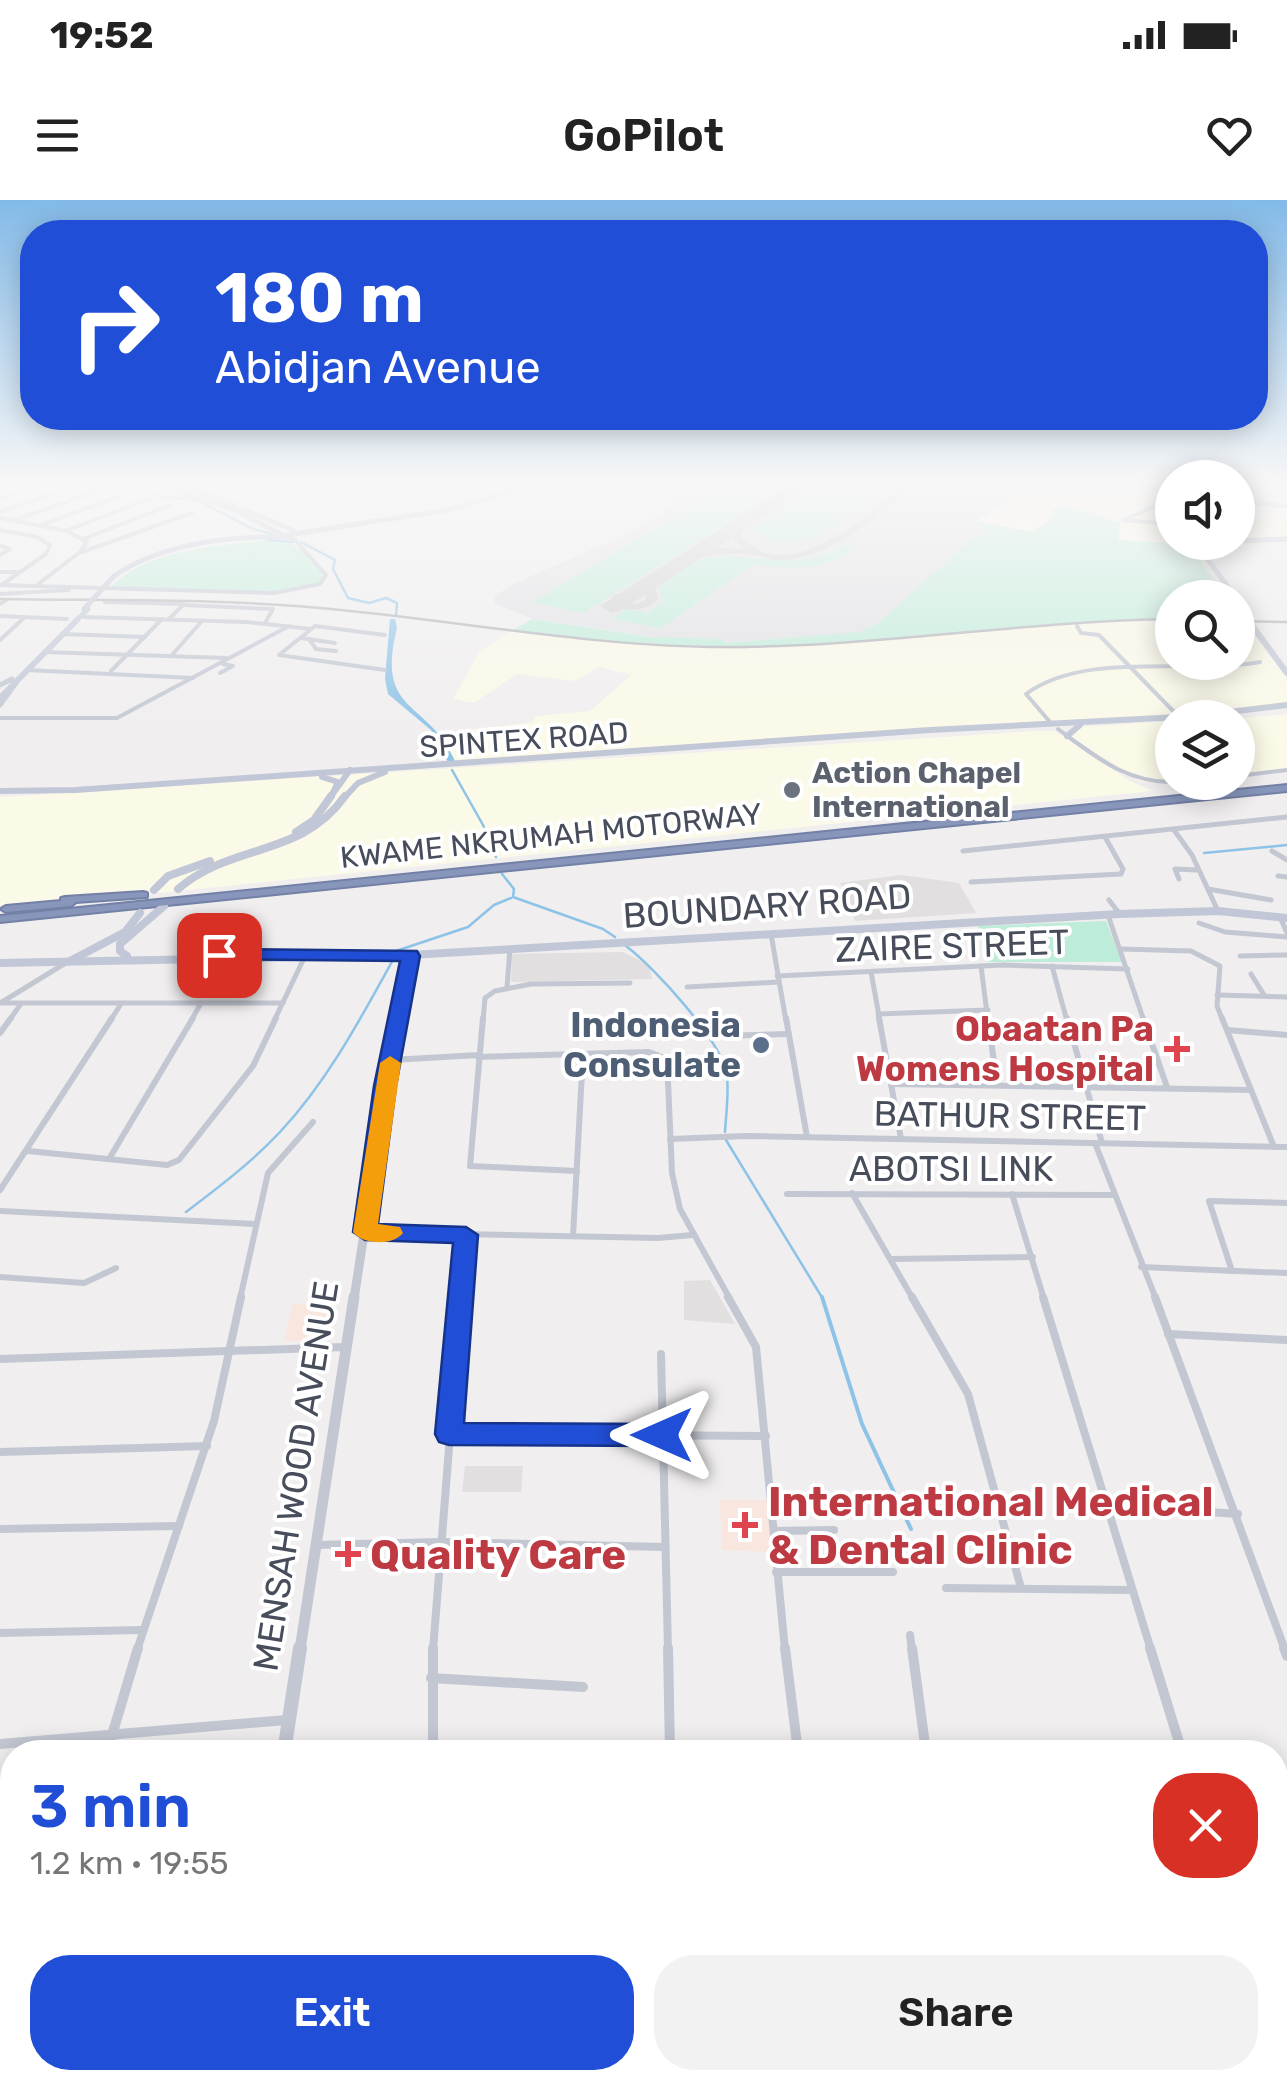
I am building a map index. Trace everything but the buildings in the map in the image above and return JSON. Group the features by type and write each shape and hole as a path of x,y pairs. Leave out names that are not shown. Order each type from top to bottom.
{"highway":[{"name":"KWAME NKRUMAH MOTORWAY","path":"0,908 1287,780"},
{"name":"KWAME NKRUMAH MOTORWAY","path":"0,919 1287,788"}],"main road":[{"path":"0,695 124,570"},
{"path":"14,679 85,611"},
{"path":"1255,626 1287,670"},
{"name":"SPINTEX ROAD","path":"1255,714 1287,709"},
{"name":"SPINTEX ROAD","path":"1255,713 1260,713"},
{"name":"SPINTEX ROAD","path":"0,793 1155,719"},
{"name":"SPINTEX ROAD","path":"0,793 226,782 1155,720"},
{"path":"1068,736 1080,725"},
{"path":"178,889 215,865 316,829 352,786 391,771"},
{"path":"291,835 314,820 353,772"},
{"path":"148,892 178,872 319,822 353,772"},
{"path":"226,782 331,778 338,782 331,797"},
{"path":"256,846 269,846"},
{"path":"127,956 120,950 120,944 164,906"},
{"name":"BOUNDARY ROAD","path":"404,960 425,954 1114,914 1218,911 1284,918"},
{"path":"138,916 131,927 67,961 88,947 138,916"},
{"path":"108,941 98,951 111,957"},
{"path":"2,960 51,957 88,947"},
{"path":"51,957 67,961 127,956 404,960"},
{"path":"2,960 251,956"}],"street":[{"path":"1,585 23,570"},
{"path":"37,586 59,570"},
{"path":"1,585 274,593 320,584 326,575 322,570"},
{"path":"0,572 21,572"},
{"path":"45,583 94,588"},
{"path":"58,592 63,587"},
{"path":"0,594 85,588"},
{"path":"0,604 6,600"},
{"path":"105,602 273,608 265,624"},
{"path":"110,672 182,606"},
{"path":"85,611 311,629"},
{"path":"0,616 67,618"},
{"path":"0,640 26,617"},
{"path":"171,656 202,621"},
{"path":"0,718 118,718 289,626"},
{"path":"385,635 315,626 279,655 385,670"},
{"path":"1076,626 1082,633 1099,635 1161,700"},
{"path":"60,634 145,637"},
{"path":"300,638 335,643"},
{"path":"309,640 316,649 336,651"},
{"path":"43,652 231,659"},
{"path":"1155,785 1134,781 1054,725 1026,697 1036,683 1133,668 1260,662"},
{"path":"220,673 233,666 222,664"},
{"path":"24,670 194,678"},
{"path":"0,695 14,679"},
{"path":"1255,774 1287,770"},
{"path":"962,851 1287,817"},
{"path":"1174,830 1218,911"},
{"path":"971,882 1121,874 1123,868 1105,837"},
{"path":"1272,851 1287,860"},
{"path":"1178,879 1175,869 1198,870"},
{"path":"1278,876 1287,876"},
{"path":"1206,888 1271,900"},
{"path":"1108,900 1167,1087"},
{"path":"1199,924 1256,935 1287,935 1284,918"},
{"path":"771,934 807,1137"},
{"path":"1256,935 1264,954"},
{"path":"1120,948 1191,951 1220,966 1217,995 1226,1030 1274,1147"},
{"path":"507,987 510,949"},
{"path":"1240,956 1287,955"},
{"path":"28,1150 167,1165 179,1160 253,1066 305,956"},
{"name":"MENSAH WOOD AVENUE","path":"286,1740 404,960"},
{"path":"2,1003 67,961"},
{"path":"980,966 997,1084"},
{"name":"ZAIRE STREET","path":"687,986 980,966 1128,968"},
{"path":"1052,966 1114,1195 1239,1514 1287,1656"},
{"path":"870,972 901,1140"},
{"path":"1251,974 1264,996"},
{"path":"577,1171 470,1166 485,998 507,987 630,983"},
{"path":"1217,995 1287,996"},
{"path":"2,1003 283,1003"},
{"path":"109,1159 201,1003"},
{"path":"0,1032 20,1004"},
{"path":"0,1190 121,1004"},
{"path":"878,1014 988,1010"},
{"path":"1226,1030 1287,1035"},
{"path":"718,1036 788,1034"},
{"path":"573,1236 583,1054"},
{"path":"391,1060 664,1055 680,1209 756,1346 776,1572 797,1740"},
{"path":"892,1084 1086,1084 1251,1090"},
{"path":"111,1740 142,1630 207,1446 268,1173 313,1122"},
{"name":"BATHUR STREET","path":"670,1139 733,1136 1287,1147"},
{"path":"852,1193 973,1408 1021,1588"},
{"name":"ABOTSI LINK","path":"787,1194 1114,1195"},
{"path":"1012,1194 1178,1740"},
{"path":"1232,1271 1209,1200 1287,1202"},
{"path":"0,1211 256,1224"},
{"path":"365,1232 692,1236"},
{"path":"433,1740 431,1678 466,1235"},
{"path":"890,1260 1034,1257"},
{"path":"1141,1267 1287,1273"},
{"path":"0,1277 84,1283 116,1268"},
{"path":"1168,1334 1287,1340"},
{"path":"0,1359 344,1347"},
{"path":"661,1354 670,1740"},
{"path":"449,1434 766,1436"},
{"path":"0,1452 207,1446"},
{"path":"1104,1504 1239,1514"},
{"path":"0,1529 179,1526"},
{"path":"774,1532 834,1530"},
{"path":"316,1545 442,1542 665,1546"},
{"path":"776,1572 893,1572"},
{"path":"946,1588 1131,1590"},
{"path":"0,1634 142,1630"},
{"path":"910,1634 924,1740"},
{"path":"431,1678 583,1687"},
{"path":"50,1740 289,1720"}],"shaded area":[{"path":"545,570 937,570 877,624 859,632 725,643 721,639 659,638 534,619 495,604 495,596"},
{"path":"1155,621 1155,680 1255,680 1255,636 1287,678 1287,702 1255,709 1255,700 1155,700 1155,717 1040,721 455,761 443,738 473,737 472,730 533,722 535,716 590,711 631,675 599,667 575,681 517,674 474,703 453,699 480,651 511,631 613,643 741,649"},
{"path":"1287,714 1287,769 1255,772 1255,717"},
{"path":"1155,722 1155,782 1141,782 1072,737 1081,727"},
{"path":"1055,731 1130,781 1153,791 169,892 0,905 0,797"},
{"path":"902,875 959,883 976,913 855,921 840,883"},
{"path":"623,952 649,965 652,979 511,982 512,954"},
{"path":"710,1280 735,1324 684,1320 684,1281"},
{"path":"293,1304 336,1304 328,1341 284,1341"},
{"path":"465,1466 523,1466 521,1492 462,1492"},
{"name":"International Medical & Dental Clinic","path":"720,1500 767,1500 772,1552 722,1550"}],"green space":[{"path":"319,570 324,577 320,582 284,592 111,587 127,573"},
{"path":"586,570 652,570 583,613 532,602"},
{"path":"682,570 745,570 661,628 611,619 626,609 647,613 664,602 658,588"},
{"path":"937,570 1207,570 1214,580 1155,580 1155,620 786,646 649,644 513,630 532,619 650,637 721,639 725,643 859,632 877,624"},
{"path":"1106,921 1122,962 988,962 978,926"}],"water":[{"path":"390,619 395,619 397,628 392,656 393,677 399,692 444,741 455,761 448,762 431,730 388,694 385,679"}],"waterway":[{"path":"334,570 348,598 369,603 386,598 397,603 396,616"},
{"path":"452,770 496,857"},
{"path":"1204,853 1287,845"},
{"path":"502,874 514,889 513,897 603,929 615,937"},
{"path":"396,951 468,927 494,905 511,898"},
{"path":"626,946 686,1006 723,1062 728,1083 725,1132"},
{"path":"186,1212 258,1154 297,1113 342,1049 394,958"},
{"path":"726,1140 822,1298"},
{"path":"822,1298 862,1424 911,1529"}],"taxiway":[{"path":"639,590 617,597 615,602 635,607 650,603 654,579"}],"runway":[{"path":"612,606 668,570"}],"railway":[{"path":"0,599 256,603 571,638 710,647 826,644 1155,620"},
{"path":"1255,621 1287,622"}],"slow traffic":[{"path":"390,1063 365,1232 391,1233"}],"place":[{"name":"Action Chapel International","path":"792,790"},
{"name":"Indonesia Consulate","path":"761,1045"},
{"name":"Obaatan Pa Womens Hospital","path":"1177,1049"},
{"name":"International Medical & Dental Clinic","path":"745,1525"},
{"name":"Quality Care","path":"348,1554"}],"route":[{"path":"219,955 410,955 385,1086 365,1232 466,1235 449,1434 662,1435"}]}
